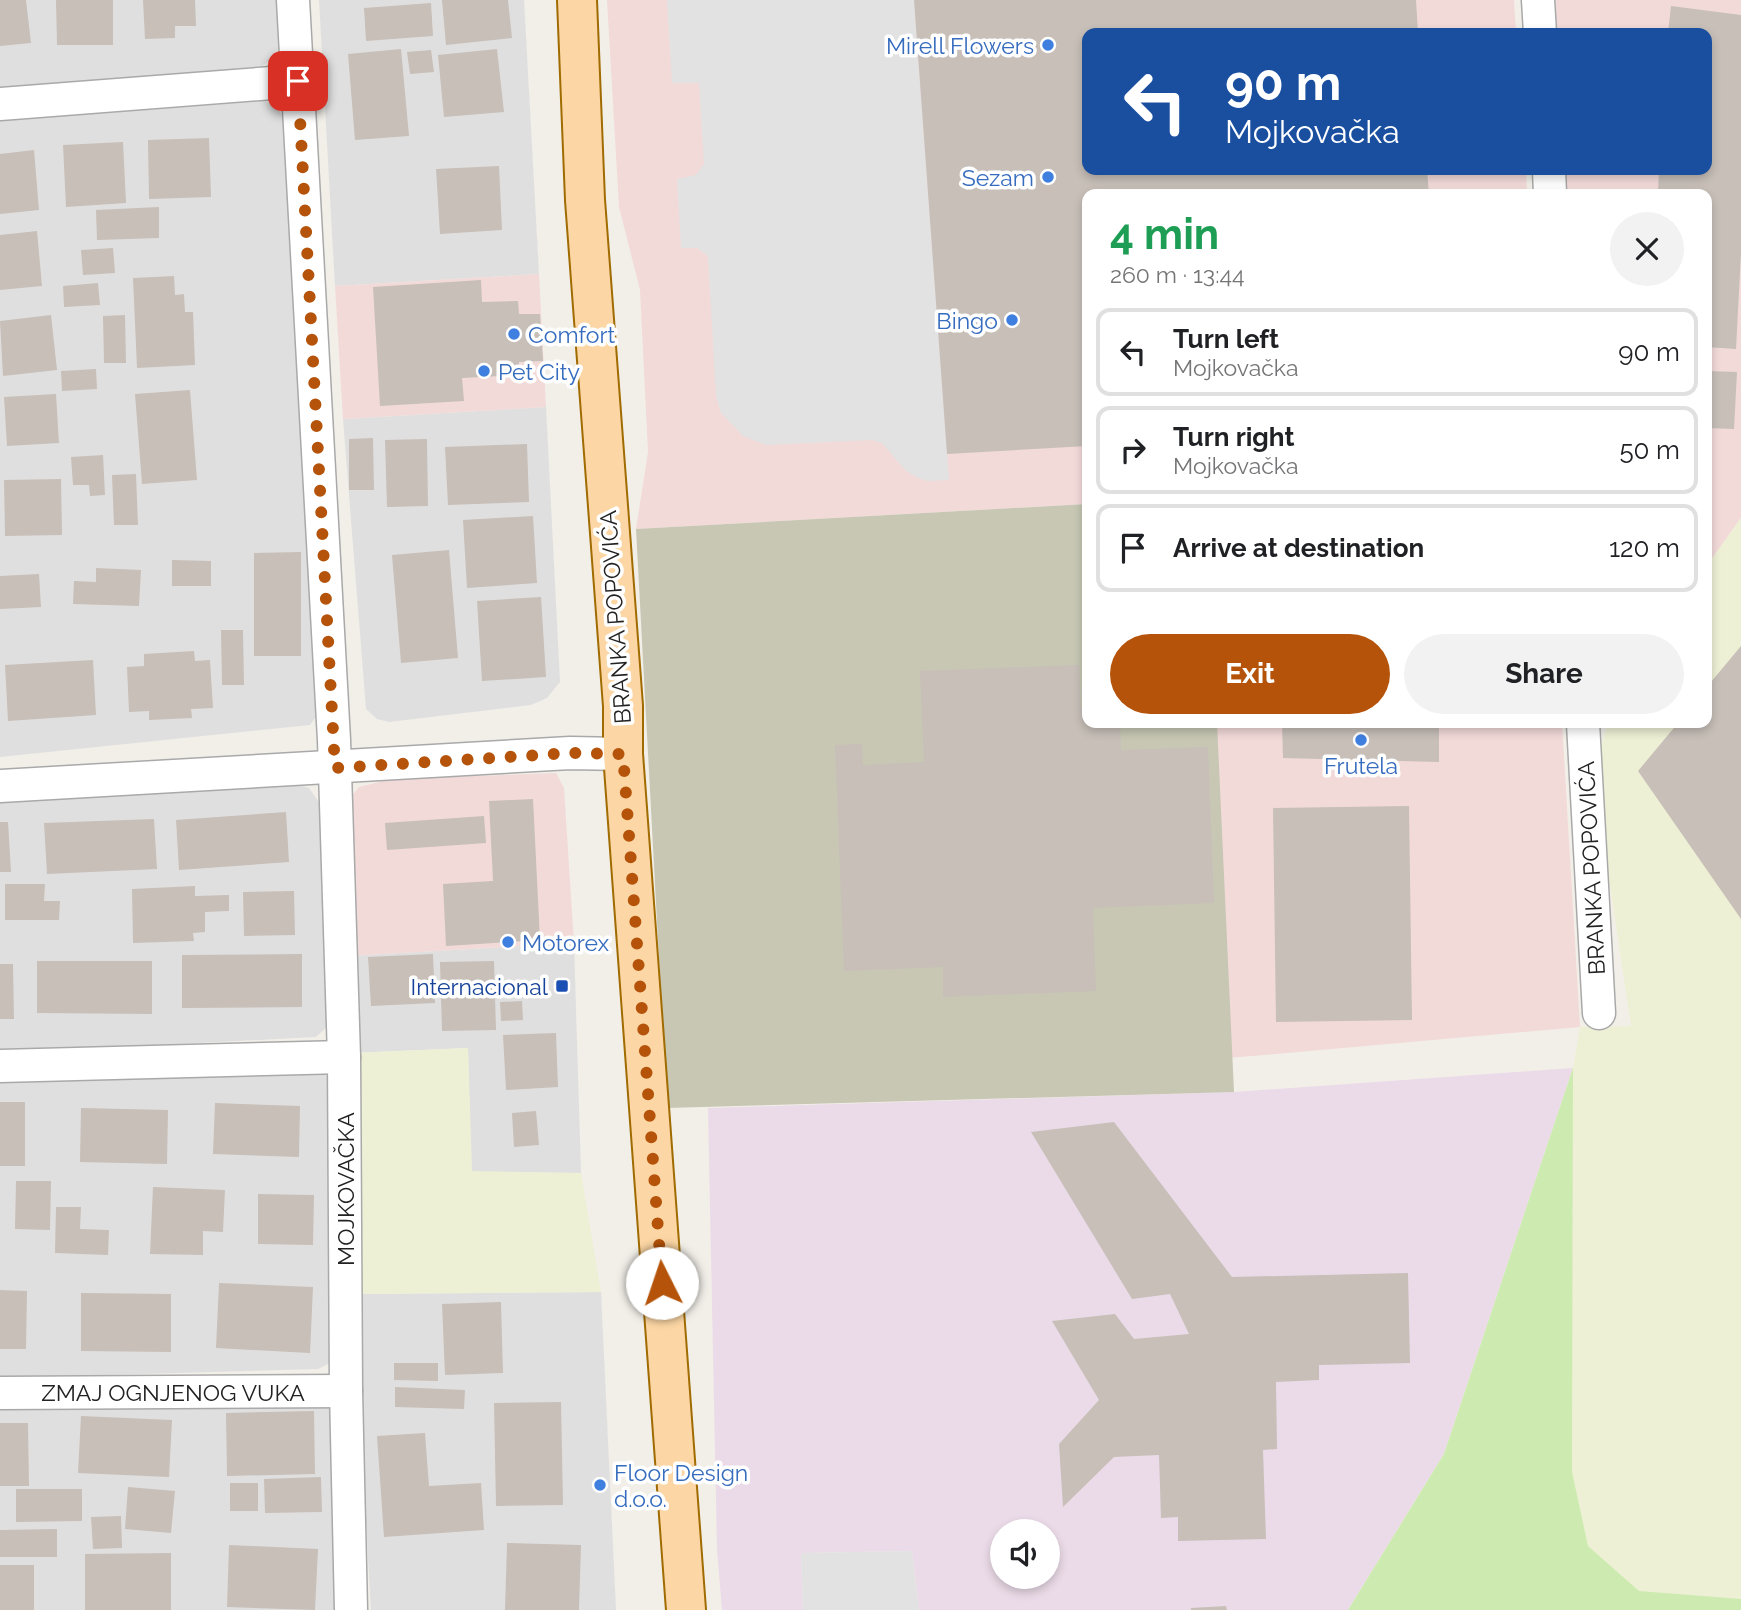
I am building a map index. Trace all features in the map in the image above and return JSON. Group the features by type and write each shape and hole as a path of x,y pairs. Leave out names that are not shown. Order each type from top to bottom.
{"main road":[{"name":"BRANKA POPOVIĆA","path":"577,0 586,200 622,693 623,754 686,1610"}],"street":[{"name":"MOJKOVAČKA","path":"293,0 335,768 344,1057 345,1391 351,1610"},
{"path":"1538,0 1540,28"},
{"path":"0,104 298,81"},
{"name":"BRANKA POPOVIĆA","path":"1583,728 1599,1013"},
{"path":"0,786 570,753 623,754"},
{"path":"0,1066 344,1057"},
{"name":"ZMAJ OGNJENOG VUKA","path":"0,1393 345,1391"}],"shaded area":[{"path":"0,0 281,0 283,41 272,59 262,66 0,94"},
{"path":"319,0 524,0 539,274 335,286"},
{"path":"607,0 1514,0 1516,28 1082,28 1082,175 1526,175 1527,189 1082,189 1082,504 636,529 648,452 640,290 619,207"},
{"path":"667,0 914,0 949,480 927,481 916,477 905,470 882,443 871,440 766,445 743,436 721,413 716,396 708,256 697,248 681,248 677,179 696,175 704,164 699,83 672,83"},
{"path":"1553,0 1741,0 1741,518 1712,559 1712,189 1566,189 1564,175 1712,175 1712,28 1555,28"},
{"path":"265,101 276,106 284,119 320,711 310,725 0,757 0,121"},
{"path":"539,274 546,407 343,419 335,286"},
{"path":"546,407 560,682 547,698 531,705 389,722 377,719 366,709 343,419"},
{"path":"1082,504 1082,728 1217,728 1234,1092 667,1108 636,529"},
{"path":"1741,518 1741,1610 1348,1610 1444,1454 1573,1068 1580,1027 1631,1026 1593,773 1606,728 1712,728 1712,559"},
{"path":"1215,728 1562,728 1580,1027 1229,1058"},
{"path":"556,773 564,788 574,943 348,956 350,798 359,787 391,779"},
{"path":"294,783 309,788 323,808 329,1025 316,1037 0,1053 0,802"},
{"path":"574,943 581,1173 471,1172 468,1048 351,1053 348,956"},
{"path":"468,1048 472,1171 581,1173 601,1292 353,1294 351,1053"},
{"path":"1573,1068 1444,1454 1348,1610 919,1610 912,1551 801,1553 803,1610 722,1610 717,1550 708,1108 1234,1092"},
{"path":"315,1071 327,1076 331,1088 332,1362 318,1369 0,1378 0,1078"},
{"path":"601,1292 616,1610 371,1610 353,1294"},
{"path":"325,1399 336,1408 340,1610 0,1610 0,1404"},
{"path":"912,1551 919,1610 803,1610 801,1553"}],"green space":[{"path":"1573,1068 1572,1472 1588,1546 1639,1591 1741,1599 1741,1610 1348,1610 1444,1454"}],"building":[{"path":"0,0 26,0 31,43 0,46"},
{"path":"56,0 113,0 113,45 57,45"},
{"path":"143,0 195,0 196,26 175,26 175,38 145,39"},
{"path":"442,0 508,0 512,38 446,45"},
{"name":"Bingo","path":"914,0 1416,0 1418,28 1082,28 1082,175 1427,175 1429,189 1082,189 1082,446 947,454"},
{"path":"431,3 433,36 366,41 364,8"},
{"path":"1671,6 1741,15 1741,253 1736,349 1712,347 1712,189 1658,189 1659,175 1712,175 1712,28 1669,28"},
{"path":"401,49 409,136 355,140 348,54"},
{"path":"497,49 504,112 444,117 438,55"},
{"path":"431,50 434,72 410,74 407,52"},
{"path":"209,138 211,197 149,199 148,140"},
{"path":"123,142 126,203 66,207 63,145"},
{"path":"34,150 39,210 0,214 0,154"},
{"path":"499,166 502,230 440,234 436,169"},
{"path":"159,207 159,238 97,240 96,210"},
{"path":"37,231 42,286 0,290 0,235"},
{"path":"113,248 115,273 83,275 81,250"},
{"path":"174,276 175,295 184,294 185,312 193,312 195,365 137,368 133,278"},
{"path":"481,280 482,302 518,301 519,314 540,314 543,361 519,362 520,375 462,378 464,401 380,406 373,287"},
{"path":"98,283 100,305 64,307 63,286"},
{"path":"51,315 57,370 3,376 0,321"},
{"path":"125,315 126,363 104,363 103,316"},
{"path":"96,369 97,389 62,391 61,371"},
{"path":"1712,371 1737,372 1734,429 1712,428"},
{"path":"190,390 197,480 142,484 135,394"},
{"path":"56,394 59,443 7,446 4,397"},
{"path":"373,438 374,490 349,490 349,439"},
{"path":"427,439 428,506 387,507 385,440"},
{"path":"527,444 529,502 448,505 445,447"},
{"path":"103,455 105,495 90,496 89,485 73,485 71,457"},
{"path":"136,474 138,525 114,525 112,475"},
{"path":"61,479 62,535 5,536 4,480"},
{"path":"533,516 537,583 467,588 463,520"},
{"path":"449,550 458,658 401,663 392,555"},
{"path":"301,552 301,656 254,656 254,553"},
{"path":"172,560 211,561 211,586 172,586"},
{"path":"96,568 141,570 139,606 73,604 74,581 96,582"},
{"path":"39,574 41,607 0,609 0,576"},
{"path":"541,597 546,677 482,681 477,601"},
{"path":"221,630 243,630 244,685 222,685"},
{"path":"1741,646 1741,919 1638,771 1674,728 1712,728 1712,681"},
{"path":"194,651 195,661 210,660 213,708 191,709 192,718 149,720 149,711 129,712 127,667 144,666 144,654"},
{"path":"93,660 96,715 8,721 5,665"},
{"path":"1079,665 1082,728 1120,728 1121,750 1208,747 1214,903 1093,908 1096,991 943,997 943,967 844,971 835,745 862,744 863,765 924,762 920,671"},
{"name":"Frutela","path":"1282,728 1439,728 1439,762 1283,758"},
{"path":"533,799 540,940 446,946 443,884 493,881 489,801"},
{"path":"1409,806 1412,1020 1276,1022 1273,808"},
{"path":"286,812 289,862 179,870 176,820"},
{"path":"484,816 486,843 387,850 385,823"},
{"path":"154,819 157,869 47,874 44,823"},
{"path":"0,822 8,822 11,872 0,872"},
{"path":"5,884 45,884 44,901 60,901 59,920 5,920"},
{"path":"195,886 195,896 229,895 229,911 205,912 205,932 193,933 194,941 133,943 132,889"},
{"path":"294,891 295,935 244,936 243,892"},
{"path":"302,954 302,1007 182,1008 182,955"},
{"path":"433,954 435,1003 371,1006 368,957"},
{"path":"37,961 152,961 152,1014 37,1013"},
{"path":"494,961 496,1030 442,1031 440,962"},
{"path":"0,964 13,964 14,1019 0,1019"},
{"path":"522,1001 523,1020 501,1021 500,1002"},
{"path":"556,1033 558,1087 506,1090 503,1035"},
{"path":"0,1102 25,1102 25,1166 0,1166"},
{"path":"215,1103 300,1106 299,1157 213,1154"},
{"path":"81,1108 168,1110 167,1164 80,1162"},
{"path":"536,1111 539,1145 514,1147 512,1113"},
{"path":"1114,1122 1232,1277 1408,1273 1410,1363 1319,1365 1319,1380 1276,1382 1277,1449 1263,1450 1266,1539 1178,1541 1178,1517 1161,1518 1159,1455 1114,1457 1063,1507 1059,1444 1099,1400 1052,1321 1115,1314 1134,1339 1189,1334 1170,1294 1132,1299 1031,1132"},
{"path":"16,1181 51,1181 50,1230 15,1229"},
{"path":"153,1187 225,1190 223,1232 203,1231 203,1255 150,1254"},
{"path":"258,1194 314,1195 313,1245 258,1244"},
{"path":"56,1207 81,1207 80,1229 109,1230 108,1255 55,1253"},
{"path":"219,1283 313,1287 310,1353 216,1348"},
{"path":"0,1290 27,1291 26,1349 0,1349"},
{"path":"81,1293 171,1294 171,1352 81,1351"},
{"path":"501,1302 503,1373 445,1375 442,1304"},
{"path":"394,1363 438,1363 438,1381 394,1380"},
{"path":"395,1387 465,1390 464,1409 395,1407"},
{"path":"561,1402 563,1505 496,1506 494,1403"},
{"path":"314,1411 315,1474 227,1476 226,1413"},
{"path":"81,1416 172,1420 169,1477 78,1473"},
{"path":"0,1423 28,1423 29,1486 0,1486"},
{"path":"425,1433 429,1486 481,1483 484,1530 384,1537 377,1436"},
{"path":"321,1477 322,1512 265,1513 264,1479"},
{"path":"230,1483 258,1483 258,1511 230,1511"},
{"path":"128,1487 175,1491 171,1533 125,1529"},
{"path":"16,1489 82,1489 82,1521 16,1522"},
{"path":"121,1516 122,1548 93,1549 91,1517"},
{"path":"57,1529 57,1557 0,1557 0,1530"},
{"path":"507,1543 581,1545 579,1610 505,1610"},
{"path":"229,1545 318,1549 315,1610 227,1607"},
{"path":"171,1553 171,1610 85,1610 85,1554"},
{"path":"0,1565 34,1565 34,1610 0,1610"},
{"path":"1226,1606 1227,1610 1191,1610 1191,1608"}],"place":[{"name":"Mirell Flowers","path":"1048,45"},
{"name":"Sezam","path":"1048,177"},
{"name":"Bingo","path":"1012,320"},
{"name":"Comfort","path":"514,334"},
{"name":"Pet City","path":"484,371"},
{"name":"Frutela","path":"1361,740"},
{"name":"Motorex","path":"508,942"},
{"name":"Internacional","path":"562,986"},
{"name":"Floor Design d.o.o.","path":"600,1485"}],"route":[{"path":"298,81 335,768 570,753 623,754 662,1283"}]}
